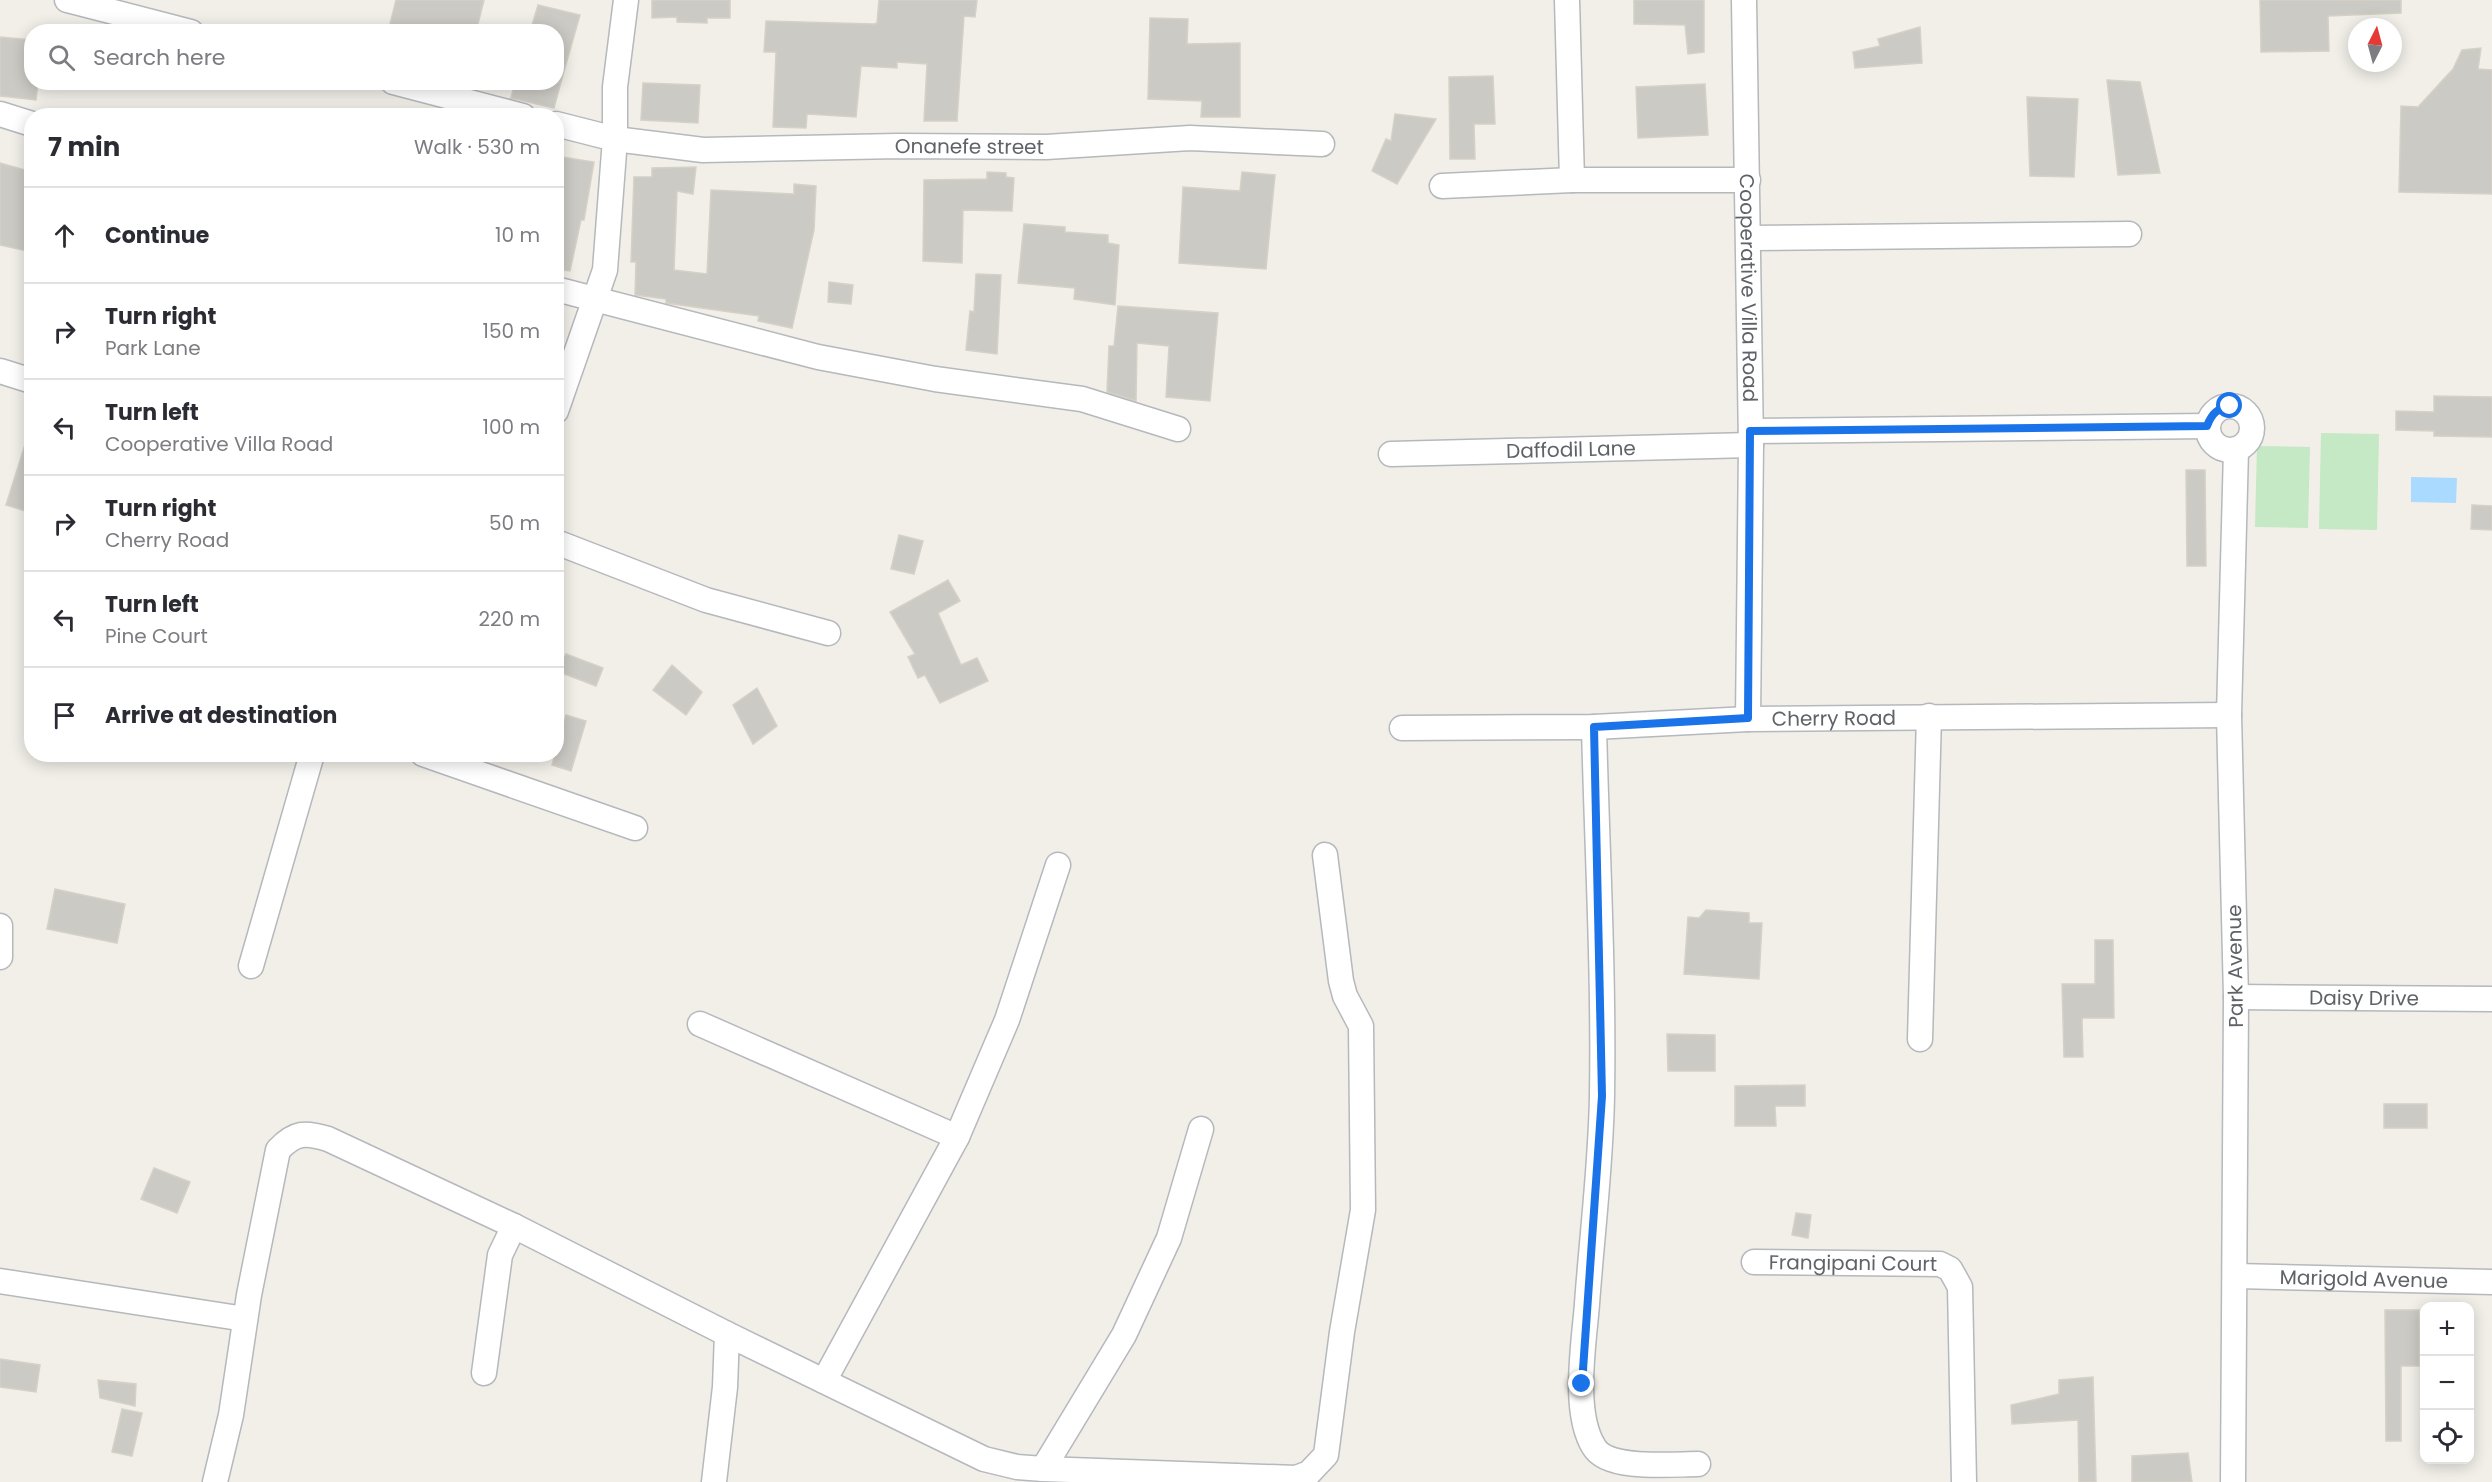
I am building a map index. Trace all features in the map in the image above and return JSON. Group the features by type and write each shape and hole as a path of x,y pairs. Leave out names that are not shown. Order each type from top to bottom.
{"street":[{"path":"67,0 160,24"},
{"path":"564,388 605,270 615,139 615,87 626,0"},
{"path":"1567,0 1572,180"},
{"name":"Cooperative Villa Road","path":"1744,0 1751,438 1748,718"},
{"path":"424,90 492,108"},
{"path":"0,114 24,122"},
{"name":"Onanefe street","path":"564,126 615,139 703,150 898,146 1046,147 1190,138 1322,144"},
{"path":"1442,186 1572,180 1748,180"},
{"path":"1749,238 2129,234"},
{"path":"564,292 818,357 935,380 1082,399 1178,429"},
{"path":"0,371 24,378"},
{"path":"2230,406 2240,408 2248,416 2252,425 2251,436 2245,445 2236,450 2221,449 2210,440 2207,426 2211,416 2219,408 2230,406"},
{"name":"Daffodil Lane","path":"1391,454 1751,438 2207,426"},
{"name":"Park Avenue","path":"2233,1482 2236,997 2229,715 2236,450"},
{"path":"564,545 706,600 828,633"},
{"name":"Cherry Road","path":"1402,728 1594,727 1748,718 2229,715"},
{"path":"1920,1039 1929,716"},
{"path":"1594,727 1602,1096 1584,1335 1582,1405 1587,1431 1594,1449 1606,1457 1631,1464 1698,1464"},
{"path":"251,966 310,762"},
{"path":"467,762 635,828"},
{"path":"215,1482 231,1415 245,1319 278,1150 291,1137 311,1134 328,1139 514,1226 727,1334 984,1459 1017,1467 1043,1469 1296,1478 1309,1473 1326,1455 1363,1198 1361,1026 1345,996 1341,981 1325,855"},
{"path":"825,1381 957,1137 1007,1020 1058,865"},
{"path":"0,926 0,957"},
{"name":"Daisy Drive","path":"2236,997 2492,999"},
{"path":"700,1024 957,1137"},
{"path":"1043,1469 1124,1335 1168,1238 1201,1129"},
{"path":"484,1373 500,1255 514,1226"},
{"name":"Frangipani Court","path":"1754,1262 1940,1264 1950,1269 1957,1277 1960,1287 1964,1482"},
{"name":"Marigold Avenue","path":"2236,1276 2492,1282"},
{"path":"0,1281 245,1319"},
{"path":"714,1482 725,1387 727,1334"}],"green space":[{"path":"2321,433 2379,434 2377,530 2319,529"},
{"path":"2257,446 2310,447 2308,528 2255,527"}],"water":[{"path":"2411,477 2457,478 2456,503 2411,502"}],"building":[{"path":"396,0 484,0 478,24 390,24"},
{"path":"652,0 730,0 730,18 707,18 707,23 677,22 677,17 652,18"},
{"path":"879,0 977,0 975,17 964,16 957,121 924,121 927,64 897,62 897,68 861,66 856,117 807,114 806,128 773,127 776,52 764,52 766,21 874,24 877,23"},
{"path":"1634,0 1704,0 1704,52 1688,54 1685,25 1634,24"},
{"path":"2260,0 2401,0 2401,13 2328,16 2329,51 2261,52"},
{"path":"538,5 580,15 564,71 564,24 532,24"},
{"path":"1150,18 1188,19 1187,44 1240,43 1240,117 1201,117 1202,101 1148,99"},
{"path":"1920,27 1922,63 1855,68 1853,52 1880,46 1878,39"},
{"path":"0,37 24,39 24,90 37,90 36,100 0,96"},
{"path":"2481,48 2478,69 2492,70 2492,194 2399,192 2401,106 2418,107 2453,69 2462,50"},
{"path":"1493,76 1495,124 1474,124 1475,159 1450,159 1449,77"},
{"path":"2107,80 2140,82 2160,173 2118,175"},
{"path":"643,83 700,85 698,123 641,120"},
{"path":"1705,84 1708,135 1638,138 1636,87"},
{"path":"513,90 559,90 554,108 511,98"},
{"path":"2027,97 2078,99 2074,177 2030,176"},
{"path":"1395,114 1436,119 1397,184 1372,171 1386,139 1391,141"},
{"path":"564,157 594,162 584,220 581,220 570,271 564,270"},
{"path":"0,163 24,170 24,250 0,245"},
{"path":"696,167 693,194 677,191 674,270 707,274 711,190 794,194 794,184 816,186 814,230 792,328 758,321 759,316 666,303 666,299 635,295 636,262 631,262 634,177 652,177 652,168"},
{"path":"987,172 1006,173 1006,177 1014,178 1012,211 963,210 962,263 923,261 924,180 987,179"},
{"path":"1242,172 1275,175 1266,269 1179,263 1183,187 1240,191"},
{"path":"1024,224 1065,227 1065,232 1108,235 1108,243 1119,245 1115,305 1074,299 1075,288 1018,283"},
{"path":"976,274 1001,275 997,354 966,350 970,311 974,312"},
{"path":"829,282 853,285 851,304 828,302"},
{"path":"1118,306 1218,313 1210,401 1166,397 1169,346 1137,343 1136,401 1107,392 1109,346 1114,346"},
{"path":"2434,396 2492,397 2492,437 2434,436 2434,431 2396,430 2396,411 2434,412"},
{"path":"24,448 24,511 6,505"},
{"path":"2186,470 2205,470 2206,566 2187,566"},
{"path":"2472,505 2492,506 2492,530 2471,529"},
{"path":"899,535 923,541 914,574 891,569"},
{"path":"948,580 960,601 938,613 961,665 977,658 988,681 940,703 925,675 918,678 908,657 915,654 890,612"},
{"path":"566,654 603,668 596,686 564,674"},
{"path":"672,665 702,692 686,715 653,690"},
{"path":"757,688 777,726 753,744 733,705"},
{"path":"566,715 586,721 571,771 552,765 553,762 564,762"},
{"path":"55,889 125,904 117,943 47,929"},
{"path":"1706,910 1749,913 1749,923 1762,923 1759,979 1684,974 1688,917 1699,918"},
{"path":"2095,940 2113,940 2114,1018 2082,1018 2083,1057 2064,1057 2062,984 2095,984"},
{"path":"1667,1034 1715,1035 1715,1071 1668,1071"},
{"path":"1805,1085 1805,1106 1775,1106 1776,1126 1735,1126 1735,1086"},
{"path":"2384,1104 2427,1104 2427,1128 2384,1128"},
{"path":"154,1168 190,1182 177,1213 141,1199"},
{"path":"1796,1213 1811,1215 1808,1238 1792,1235"},
{"path":"2385,1310 2419,1310 2419,1366 2401,1366 2401,1441 2386,1441"},
{"path":"0,1359 40,1365 36,1392 0,1387"},
{"path":"2093,1377 2096,1482 2079,1482 2078,1420 2012,1424 2011,1405 2059,1394 2059,1380"},
{"path":"98,1380 136,1384 135,1406 100,1398"},
{"path":"122,1409 142,1413 132,1456 112,1452"},
{"path":"2188,1453 2192,1482 2132,1482 2132,1456"}],"route":[{"path":"1582,1384 1602,1096 1594,727 1748,718 1750,431 2207,426 2211,416 2219,408 2230,406"}]}
